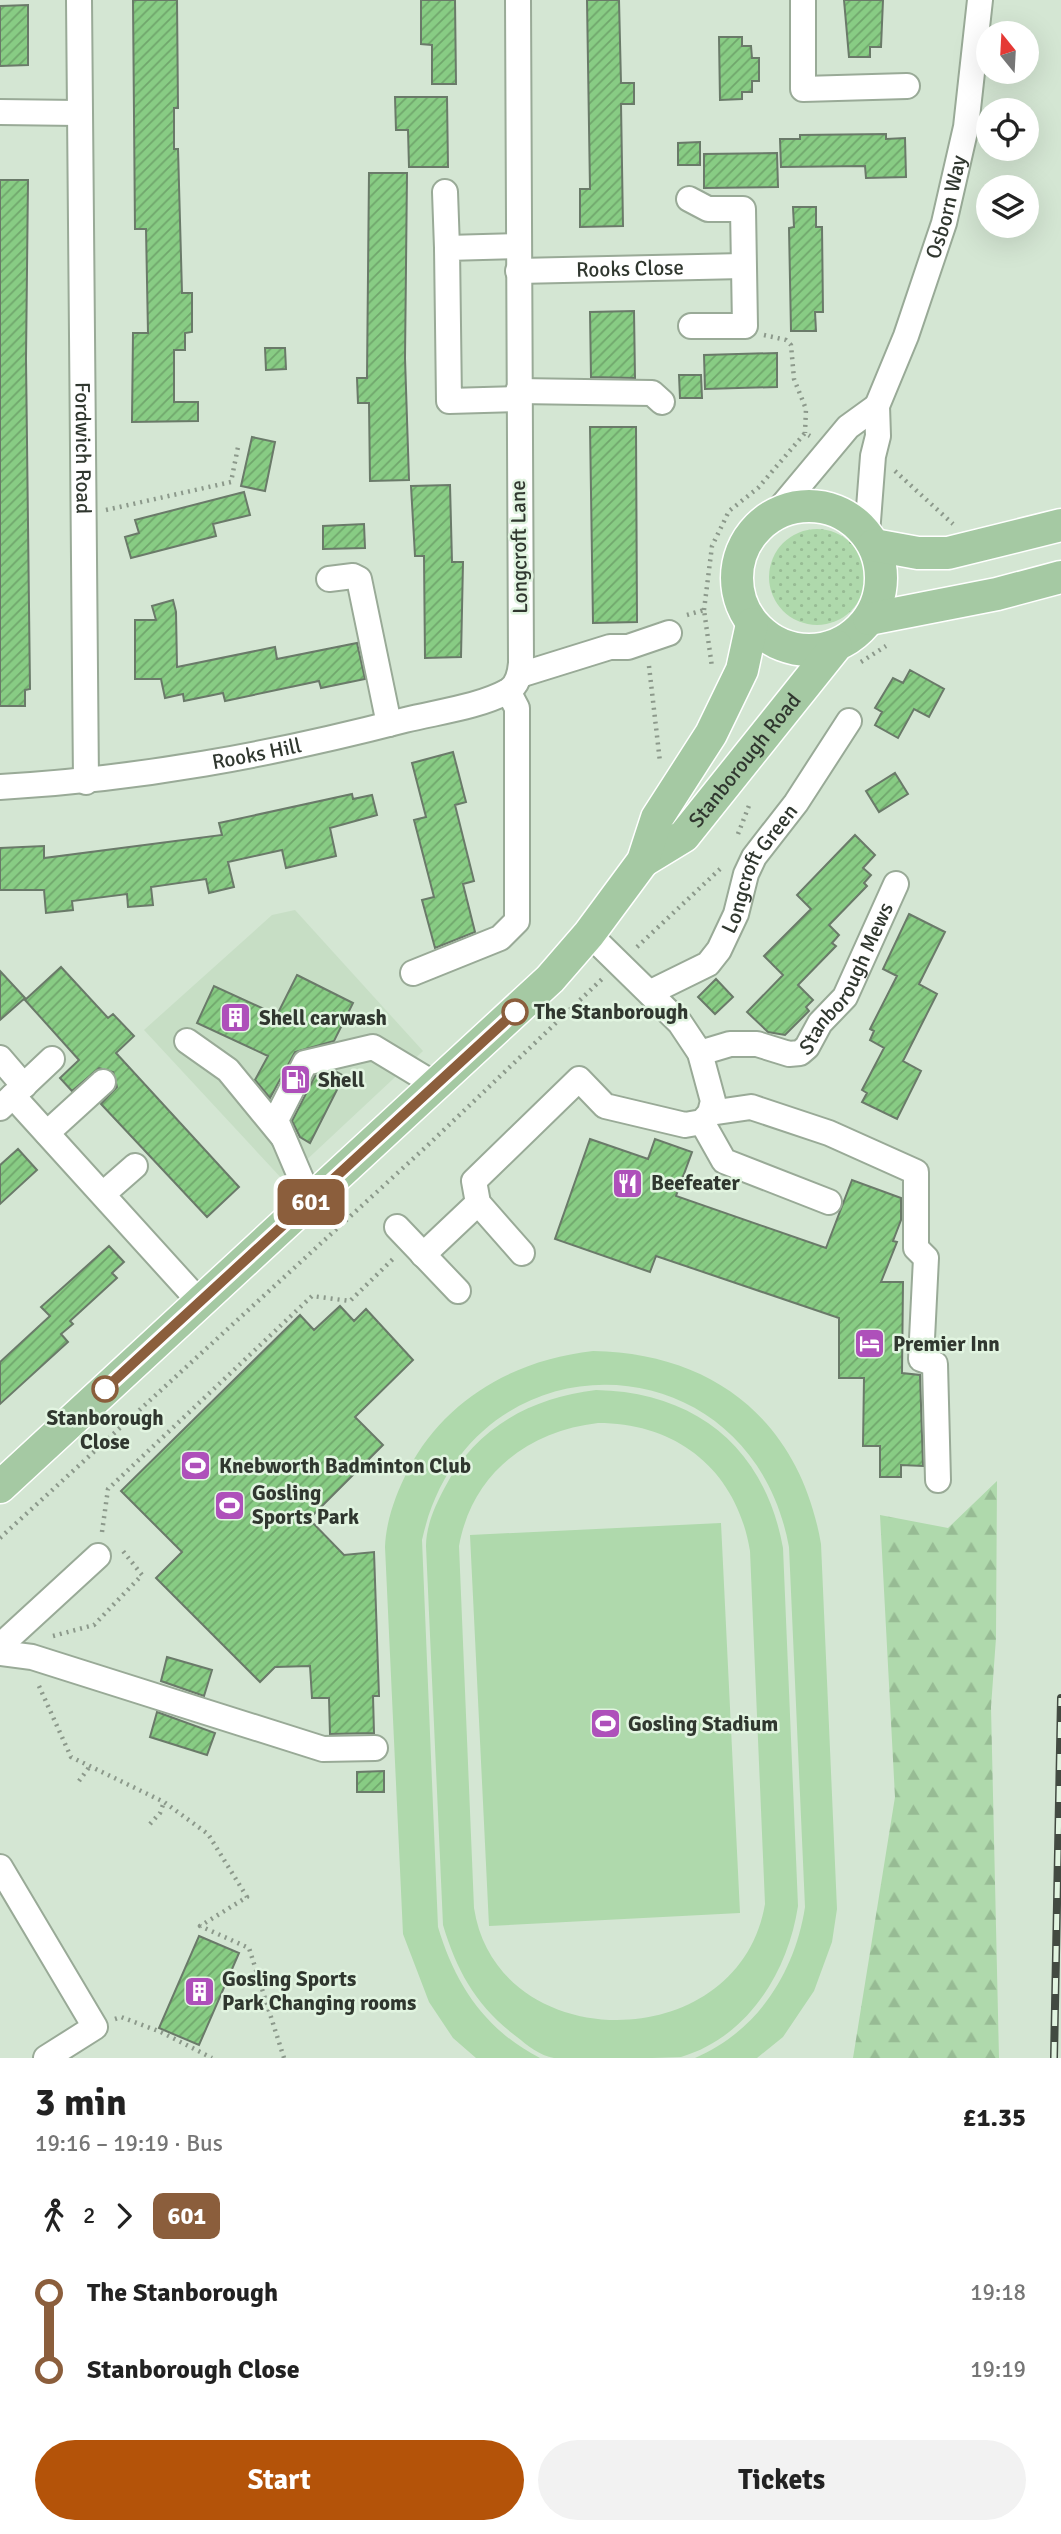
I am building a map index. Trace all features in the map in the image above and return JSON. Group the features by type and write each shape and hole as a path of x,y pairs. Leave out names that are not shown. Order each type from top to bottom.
{"main road":[{"path":"870,539 880,563 882,583 878,602 869,619 853,636 844,658 789,648 768,639 752,624 741,605 736,584 738,562 752,533 777,512 800,504 839,512 870,539 918,553 948,553 1061,525"},
{"path":"869,619 997,594 1061,577"},
{"name":"Stanborough Road","path":"0,1487 550,979 589,934 643,861 657,818 711,734 742,670 752,624"},
{"name":"Stanborough Road","path":"643,861 684,836 844,658"}],"street":[{"name":"Fordwich Road","path":"79,0 86,782"},
{"name":"Longcroft Lane","path":"413,973 500,938 517,921 517,708 514,683 519,0"},
{"path":"803,0 803,89 907,86"},
{"name":"Osborn Way","path":"870,539 869,491 878,436 877,406 906,336 944,223 966,127 980,0"},
{"path":"0,112 78,113"},
{"path":"445,192 449,401 518,395 652,393 662,402"},
{"path":"690,200 708,209 743,209 745,326 691,326"},
{"path":"447,248 518,259"},
{"name":"Rooks Close","path":"518,259 743,266"},
{"path":"777,512 848,427 877,406"},
{"path":"328,579 353,576 359,579 389,724"},
{"name":"Rooks Hill","path":"0,787 86,782 198,767 389,724 514,683 610,647 628,647 646,641 675,625"},
{"name":"Longcroft Green","path":"651,992 708,964 719,950 736,914 746,874 754,857 796,803 849,721"},
{"name":"Stanborough Mews","path":"700,1054 730,1044 757,1044 789,1054 800,1053 807,1047 820,1024 845,998 896,884"},
{"path":"589,934 680,1023 700,1054 713,1101 706,1117 724,1161 829,1202"},
{"path":"187,1041 228,1070 283,1137"},
{"path":"311,1202 276,1120 305,1063 373,1047 436,1085"},
{"path":"0,1058 12,1097 199,1301"},
{"path":"12,1097 52,1059"},
{"path":"522,1254 478,1203 474,1181 579,1079 606,1106 685,1125 706,1117 751,1107 829,1133 916,1172 916,1248 926,1258 921,1359 935,1364 938,1480"},
{"path":"47,1133 103,1082"},
{"path":"103,1194 135,1166"},
{"path":"458,1291 410,1242 478,1203"},
{"path":"0,1646 109,1546"},
{"path":"0,1653 32,1657 323,1749 374,1748"},
{"path":"0,1867 95,2027 46,2058"}],"path":[{"path":"713,672 704,610 712,546 729,511 758,488 805,433 806,409 794,379 791,345 786,340 770,338 745,326"},
{"path":"805,433 814,438"},
{"path":"82,515 231,482 238,447"},
{"path":"886,463 961,527"},
{"path":"675,625 704,610"},
{"path":"646,641 661,772"},
{"path":"844,658 888,645"},
{"path":"737,836 752,799"},
{"path":"644,941 728,862"},
{"path":"0,1538 428,1145 578,1000"},
{"path":"284,2058 249,1948 200,1926 247,1897 208,1834 164,1802 71,1757 33,1671 33,1647 39,1640 94,1625 142,1575 109,1546 103,1526 108,1489 312,1296 350,1301 410,1242"},
{"path":"103,1526 109,1546"},
{"path":"79,1781 90,1766"},
{"path":"150,1824 160,1813 164,1802"},
{"path":"95,2027 121,2017 160,2032 212,2058"}],"shaded area":[{"path":"295,910 423,1051 284,1181 144,1030 272,915"}],"green space":[{"path":"817,529 835,533 851,543 861,559 865,577 861,595 851,611 835,621 817,625 799,621 783,611 773,595 769,577 773,559 783,543 799,533"},
{"path":"593,1351 637,1355 677,1365 713,1381 745,1402 772,1430 794,1463 810,1501 821,1544 837,1909 832,1942 814,1991 783,2037 757,2058 695,2058 737,2032 770,1997 792,1954 805,1907 789,1547 764,1477 722,1427 668,1396 608,1385 548,1394 493,1423 449,1471 422,1540 438,1927 453,1968 475,2003 503,2034 540,2058 476,2058 453,2038 429,2002 403,1934 385,1547 392,1507 408,1470 423,1445 441,1423 462,1404 485,1387 536,1363"},
{"path":"596,1390 632,1393 665,1401 720,1432 742,1455 760,1481 774,1513 783,1548 798,1906 793,1931 774,1978 745,2018 705,2047 681,2057 554,2058 539,2053 503,2026 480,2001 462,1973 443,1925 426,1546 429,1524 434,1509 457,1468 488,1433 527,1409 572,1394","holes":["598,1423 627,1425 678,1442 699,1457 717,1475 732,1497 743,1523 750,1551 765,1904 746,1955 712,1991 668,2012 618,2020 569,2013 526,1992 492,1957 474,1908 459,1546 476,1498 507,1460 549,1435 572,1428"]},
{"path":"997,1481 996,1638 991,1707 999,2058 853,2058 895,1797 880,1515 948,1528"},
{"name":"Gosling Stadium","path":"721,1523 740,1913 489,1926 470,1535"}],"building":[{"path":"133,0 177,0 178,108 174,108 174,149 178,149 182,293 192,293 192,332 185,333 185,350 174,350 174,402 198,402 198,421 132,422 133,333 148,333 146,229 135,229"},
{"path":"421,0 455,0 456,84 432,84 432,45 421,44"},
{"path":"587,0 619,0 621,83 634,83 634,104 621,104 623,226 580,227 580,189 590,189"},
{"path":"844,0 883,0 881,47 870,47 870,57 849,57"},
{"path":"28,5 28,65 0,66 0,6"},
{"path":"719,37 742,37 742,46 751,46 752,58 759,58 759,81 752,81 752,92 742,92 742,99 720,100"},
{"path":"395,97 447,97 448,167 409,167 408,130 396,130"},
{"path":"886,134 886,139 905,138 906,177 866,178 865,166 781,167 780,139 800,139 800,135"},
{"path":"700,142 700,165 678,165 678,143"},
{"path":"777,153 778,187 704,188 704,154"},
{"path":"369,173 407,173 405,358 409,480 370,481 369,403 358,403 357,378 367,378"},
{"path":"0,180 28,180 26,359 30,689 25,690 25,706 0,706"},
{"path":"793,207 816,207 816,227 822,227 823,312 815,312 816,331 791,331 789,228 794,227"},
{"path":"634,311 635,378 591,377 590,312"},
{"path":"265,348 285,348 286,369 266,370"},
{"path":"777,353 777,387 705,389 704,355"},
{"path":"679,375 701,375 702,398 680,398"},
{"path":"590,427 636,427 637,622 593,623"},
{"path":"252,437 275,442 265,491 241,486"},
{"path":"450,485 452,562 463,562 461,657 425,658 424,556 415,556 411,486"},
{"path":"244,492 250,515 213,524 216,536 131,558 125,537 139,533 135,520"},
{"path":"364,524 365,548 323,549 323,526"},
{"path":"173,600 176,612 177,667 275,647 277,659 357,643 365,679 321,688 319,681 225,701 223,693 184,701 183,694 165,698 161,679 135,679 135,620 156,620 152,606"},
{"path":"910,670 944,689 929,717 914,709 898,738 875,725 882,712 875,708 893,678 903,683"},
{"path":"453,752 466,802 455,805 474,881 463,884 475,932 435,948 422,900 434,897 414,820 426,817 412,763"},
{"path":"895,773 908,794 879,812 866,791"},
{"path":"352,794 353,799 372,795 377,815 330,828 336,856 286,868 282,850 228,862 234,887 209,893 206,879 151,887 153,905 128,907 127,894 72,901 73,910 46,913 44,890 0,890 0,848 44,846 44,858 222,835 219,823"},
{"path":"855,835 875,855 863,868 871,875 864,883 867,886 829,925 839,935 832,943 836,946 798,985 813,1000 806,1007 809,1011 785,1035 768,1032 747,1012 783,975 764,956 811,909 797,895"},
{"path":"909,914 945,932 919,984 937,994 903,1061 921,1071 897,1119 862,1102 867,1093 862,1090 884,1048 870,1040 874,1031 870,1029 897,976 883,969"},
{"path":"61,967 108,1018 113,1014 134,1036 116,1053 239,1187 207,1217 101,1104 117,1087 113,1072 99,1068 72,1091 60,1078 79,1060 25,1000"},
{"path":"0,971 25,998 0,1020"},
{"path":"297,975 353,1003 334,1041 295,1052 270,1098 255,1080 268,1056 197,1023 214,986 277,1015"},
{"path":"716,979 733,997 715,1014 698,997"},
{"path":"335,1071 344,1076 310,1143 300,1137 292,1121 315,1076"},
{"name":"Premier Inn","path":"590,1139 648,1159 655,1139 692,1152 676,1196 826,1248 852,1180 901,1198 901,1220 893,1241 897,1242 881,1282 903,1282 902,1373 920,1375 923,1466 901,1465 901,1477 880,1477 880,1446 863,1446 864,1378 839,1378 839,1318 656,1256 650,1272 555,1239"},
{"path":"18,1149 37,1170 0,1204 0,1165"},
{"path":"109,1246 124,1262 112,1273 117,1278 70,1321 73,1324 61,1334 68,1342 0,1404 0,1362 50,1316 41,1307"},
{"name":"Gosling Sports Park","path":"340,1306 354,1321 366,1309 413,1360 355,1417 383,1445 309,1519 344,1555 374,1552 379,1696 373,1696 374,1733 330,1734 329,1698 312,1698 310,1666 275,1667 260,1682 156,1578 182,1552 121,1491 300,1315 314,1330"},
{"path":"167,1657 212,1670 204,1696 161,1681"},
{"path":"157,1712 215,1733 207,1755 150,1737"},
{"path":"384,1771 384,1792 357,1792 357,1772"},
{"name":"Gosling Sports Park Changing rooms","path":"199,1936 239,1953 199,2045 159,2028"}],"railway":[{"path":"1054,2058 1061,1698"}],"bus line":[{"name":"601","path":"105,1389 515,1012"}],"place":[{"name":"The Stanborough","path":"515,1012"},
{"name":"Shell carwash","path":"236,1018"},
{"name":"Shell","path":"295,1080"},
{"name":"Beefeater","path":"628,1183"},
{"name":"Premier Inn","path":"870,1344"},
{"name":"Stanborough Close","path":"105,1389"},
{"name":"Knebworth Badminton Club","path":"196,1466"},
{"name":"Gosling Sports Park","path":"229,1505"},
{"name":"Gosling Stadium","path":"605,1724"},
{"name":"Gosling Sports Park Changing rooms","path":"199,1991"}]}
